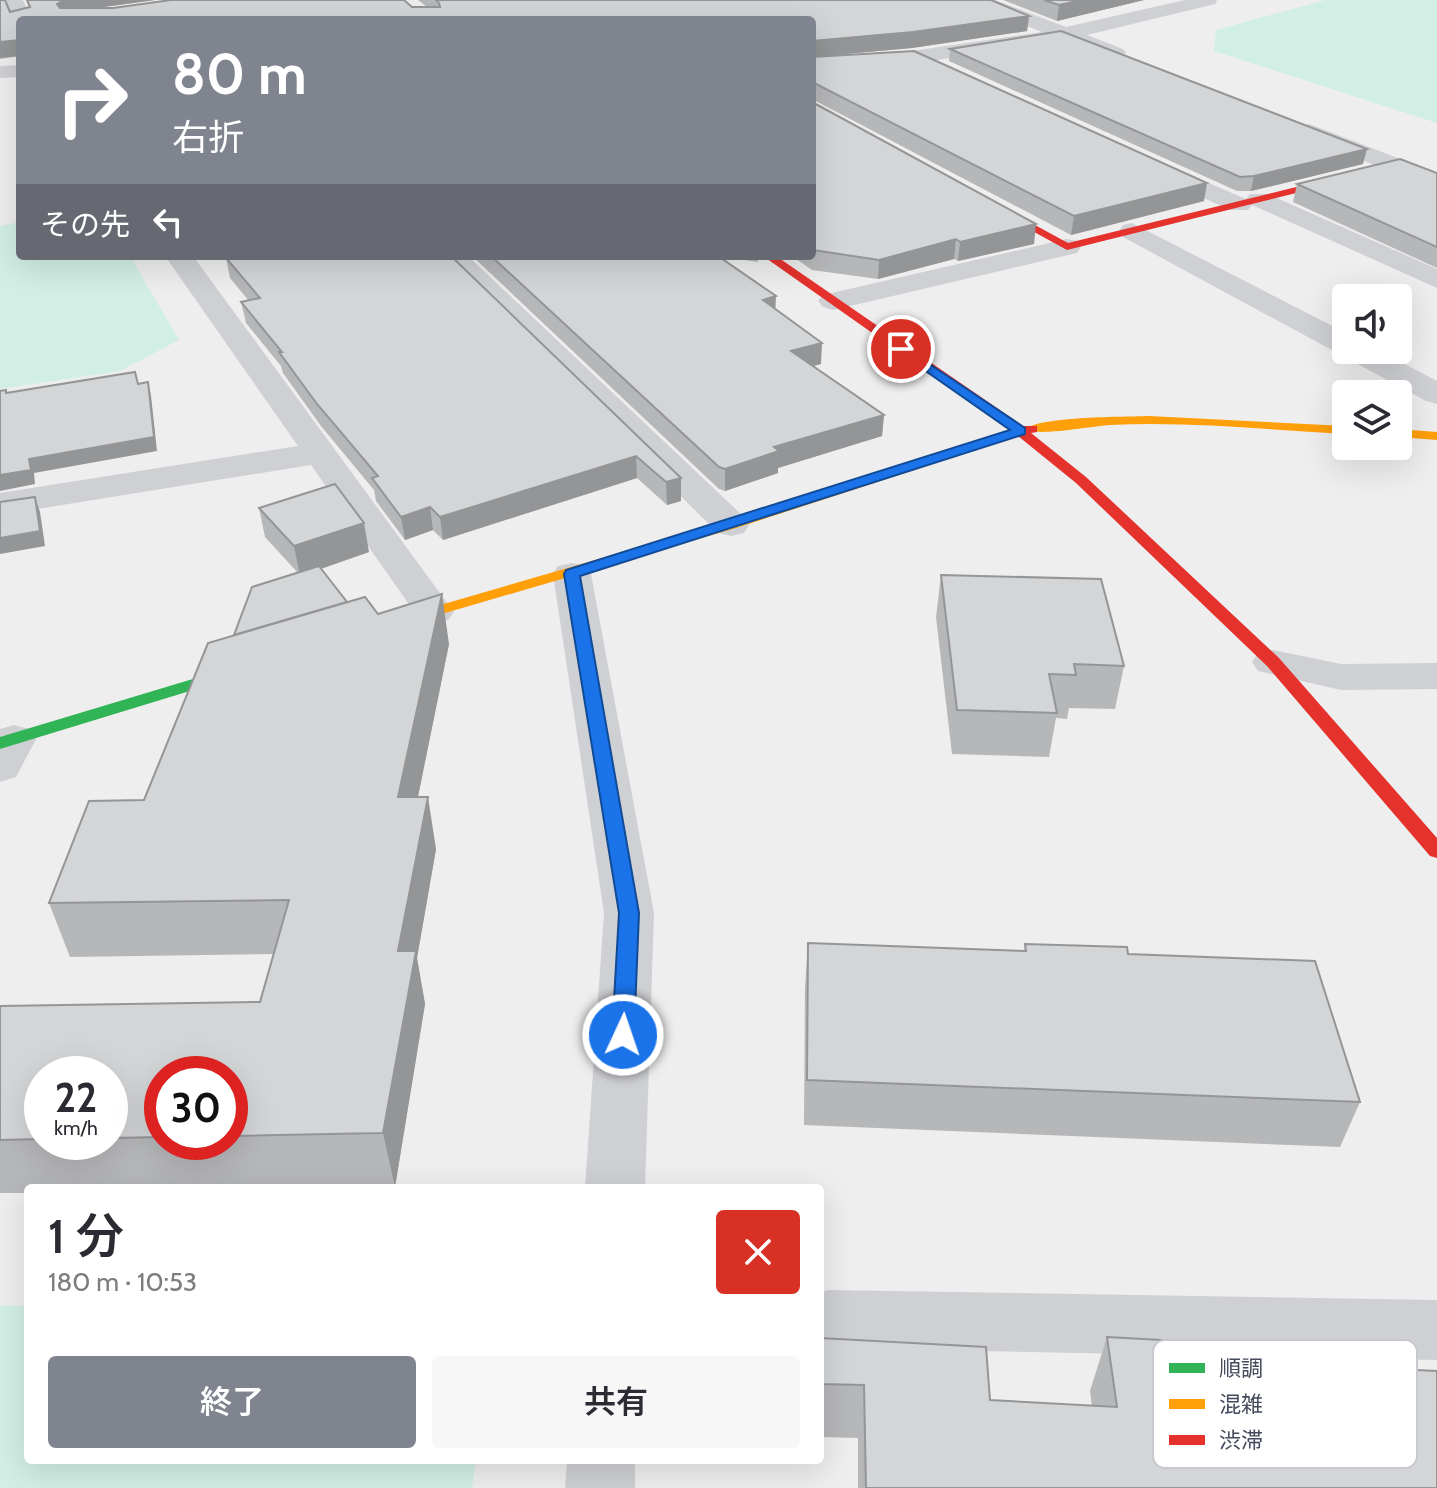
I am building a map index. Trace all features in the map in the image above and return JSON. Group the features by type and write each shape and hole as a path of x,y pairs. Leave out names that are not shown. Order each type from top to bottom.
{"street":[{"path":"978,0 1143,64"},
{"path":"816,65 917,58 1067,34 1208,0"},
{"path":"917,58 959,78"},
{"path":"1291,124 1437,182"},
{"path":"1127,154 1437,280"},
{"path":"833,301 1395,166"},
{"path":"973,195 1067,247"},
{"path":"1132,231 1332,338"},
{"path":"456,260 731,525"},
{"path":"775,260 1020,431 1081,480 1273,662 1437,851"},
{"path":"196,267 321,453 434,612"},
{"path":"1381,364 1437,394"},
{"path":"374,630 572,574 1020,431 1079,421 1149,420 1332,429"},
{"path":"1412,434 1437,436"},
{"path":"0,504 321,453"},
{"path":"572,574 629,913 615,1184"},
{"path":"5,750 269,662"},
{"path":"1273,662 1341,677 1437,676"},
{"path":"828,1319 1437,1330"},
{"path":"600,1488 601,1464"}],"green space":[{"path":"1325,0 1437,0 1437,123 1214,51 1216,30"},
{"path":"16,223 16,260 132,260 179,340 120,371 0,389 0,226"},
{"path":"0,1306 24,1306 24,1464 475,1464 472,1488 0,1488"}],"building":[{"path":"0,0 5,0 10,12 30,7 27,0 64,0 57,4 60,8 113,8 171,0 404,0 412,7 440,7 436,0 991,0 1029,16 913,32 816,41 816,16 16,16 16,40 0,42"},
{"path":"1044,0 1082,0 1059,5"},
{"path":"1061,31 1367,149 1240,177 950,49"},
{"path":"914,51 1207,183 1074,216 816,84 816,57"},
{"path":"816,104 1036,224 960,242 956,239 879,260 816,250"},
{"path":"1400,159 1437,173 1437,247 1297,184"},
{"path":"228,260 455,260 681,478 666,482 636,456 440,517 430,507 401,517 372,478 378,476 317,404 279,352 282,352 241,302 260,298"},
{"path":"495,260 724,260 776,296 763,300 822,343 791,351 884,415 774,447 779,451 725,469 719,467"},
{"path":"135,372 138,384 148,382 154,437 29,459 31,470 0,475 0,391 6,390 6,393"},
{"path":"335,484 364,523 294,546 259,508"},
{"path":"35,497 40,531 0,538 0,502"},
{"path":"319,566 347,602 234,635 252,587"},
{"path":"941,575 1101,579 1124,666 1074,664 1076,675 1049,674 1057,713 957,710"},
{"path":"442,594 398,797 428,797 398,951 416,951 383,1133 248,1136 248,1056 144,1056 144,1137 128,1138 128,1056 24,1056 24,1139 0,1140 0,1006 260,1002 289,900 49,903 89,801 144,800 208,643 365,597 378,614"},
{"path":"808,943 1026,951 1025,944 1127,947 1128,954 1315,961 1360,1102 807,1080"},
{"path":"1107,1337 1161,1340 1153,1340 1153,1468 1417,1468 1417,1370 1437,1371 1437,1488 866,1488 864,1385 824,1384 824,1338 986,1347 990,1400 1117,1407"}],"traffic: fast":[{"path":"0,743 246,668"}],"traffic: slow":[{"path":"1032,429 1149,420 1332,429"},
{"path":"1412,434 1437,436"},
{"path":"388,625 731,525 937,458"}],"traffic: jam":[{"path":"983,201 1067,247 1353,176"},
{"path":"775,260 1020,431 1032,429"},
{"path":"937,458 1020,431 1081,480 1273,662 1437,851"}],"route":[{"path":"623,1035 629,913 572,574 1020,431 901,349"}]}
